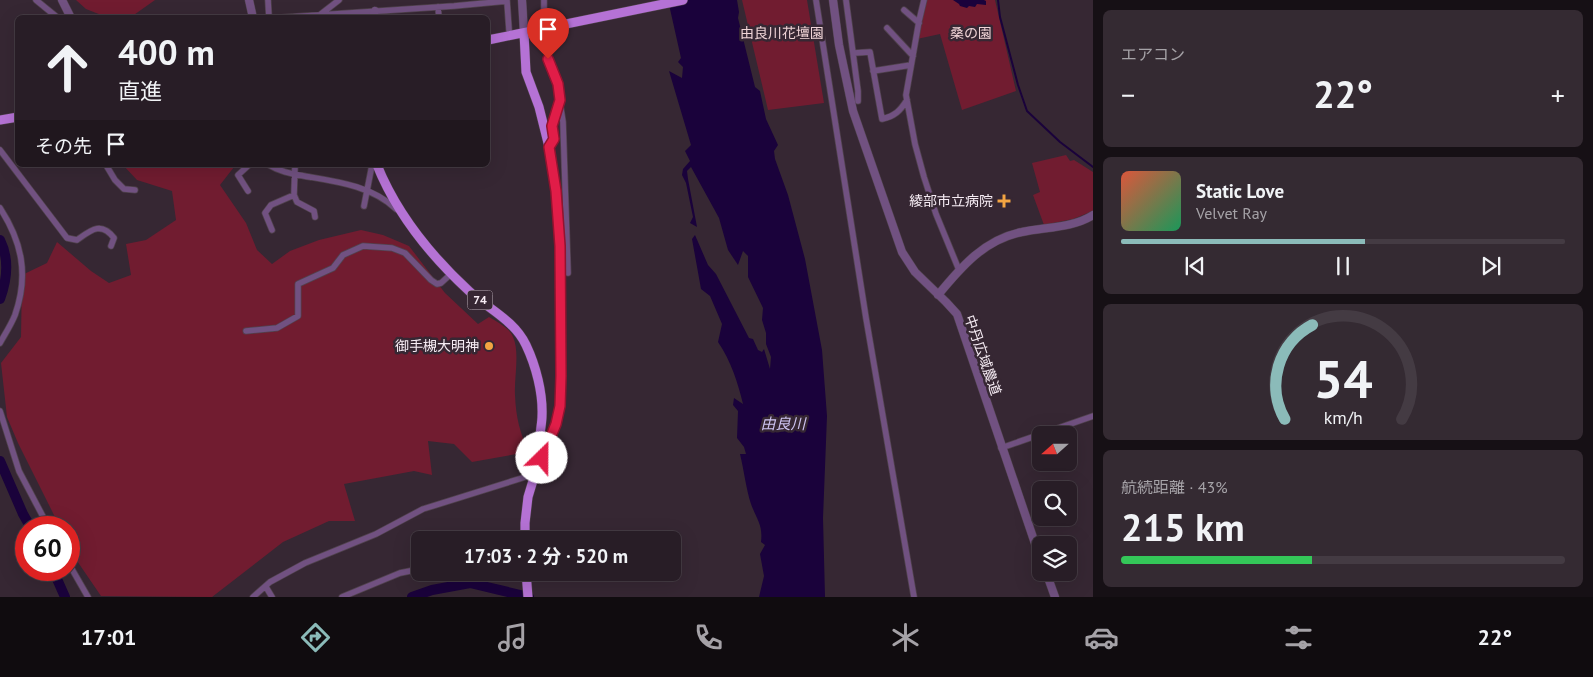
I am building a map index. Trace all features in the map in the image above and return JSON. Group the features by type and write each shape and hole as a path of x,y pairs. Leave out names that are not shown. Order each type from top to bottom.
{"main road":[{"path":"490,40 683,0"},
{"path":"524,33 526,72 539,107 549,147 556,191 560,246 561,376 560,406 556,424 535,474 528,497 525,531"},
{"path":"0,120 15,118"},
{"name":"74","path":"378,167 387,188 402,213 436,257 468,290 512,325 526,344 535,369 540,393 542,415 540,438 548,443"},
{"path":"527,581 528,597"}],"street":[{"path":"36,0 54,15"},
{"path":"62,0 70,15"},
{"path":"250,0 252,15"},
{"path":"268,0 270,15"},
{"path":"399,0 399,9"},
{"path":"522,0 524,33"},
{"path":"544,0 544,18"},
{"path":"816,0 865,309 914,597"},
{"name":"中丹広域農道","path":"832,0 839,45 855,118 902,252 915,272 957,314 1032,536"},
{"path":"846,0 854,54 858,101"},
{"path":"924,0 918,23 906,95 915,144 924,177 936,214 959,270"},
{"path":"320,15 337,1"},
{"path":"320,15 374,14 399,9 507,1 508,30"},
{"path":"438,7 439,15"},
{"path":"904,10 918,23"},
{"path":"887,28 913,56"},
{"path":"546,39 548,59 558,84 560,100 564,151 568,272"},
{"path":"854,54 870,52 882,119 900,112 907,100"},
{"path":"873,71 911,65"},
{"path":"549,147 554,139 552,126 560,100"},
{"path":"0,150 67,238 77,240 98,228 104,228 114,238 111,246"},
{"path":"107,167 124,189 135,190"},
{"path":"247,167 238,174 248,192"},
{"path":"272,167 279,171 345,183 387,200 402,213"},
{"path":"295,167 294,195 297,202 314,211 315,218"},
{"path":"364,206 372,167"},
{"path":"272,230 265,212 271,205 294,195"},
{"path":"0,208 17,238 22,264 20,296 14,316 0,343"},
{"path":"938,295 959,270 982,249 997,239 1022,232 1068,224 1093,215"},
{"path":"246,331 277,328 298,316 298,284 334,268 343,255 363,246 392,248 405,254 430,280 437,284 442,283 452,273"},
{"path":"0,411 19,471 43,516"},
{"path":"1001,448 1093,416"},
{"path":"253,597 286,572 305,562 376,534 423,509 535,474"},
{"path":"342,597 400,573 411,571"},
{"path":"79,581 88,597"},
{"path":"1049,581 1055,597"},
{"path":"266,586 272,597"}],"green space":[{"path":"76,0 155,0 134,15 101,15 86,9"},
{"name":"由良川花壇園","path":"742,0 807,0 824,103 768,110"},
{"name":"桑の園","path":"926,0 995,0 1016,91 962,110 940,34 917,39"},
{"path":"1066,155 1070,161 1074,160 1093,172 1093,211 1073,219 1044,225 1033,195 1040,192 1032,163"},
{"path":"125,167 234,167 220,185 246,223 257,250 272,264 290,251 319,240 361,230 383,235 409,246 445,293 478,324 489,317 511,334 516,350 515,388 517,418 528,452 472,462 454,444 428,441 432,475 414,471 344,484 355,521 329,521 283,542 212,597 101,596 80,565 80,516 54,516 18,443 7,417 1,363 21,337 22,275 47,263 57,242 91,271 109,283 131,275 126,244 146,240 176,220 172,191 137,180"}],"water":[{"name":"由良川","path":"668,0 737,0 738,18 755,87 760,91 766,119 778,145 774,151 775,159 788,195 805,259 822,350 827,416 823,518 825,597 759,597 764,576 760,554 765,545 761,542 760,527 746,486 740,454 746,454 744,447 737,438 738,411 733,405 734,398 743,404 734,372 718,342 722,324 710,296 701,289 692,239 695,235 708,265 716,274 749,338 753,339 758,350 762,352 764,349 770,369 771,357 766,344 766,333 762,320 763,308 748,277 748,256 743,251 738,265 728,250 719,218 691,167 687,171 697,227 690,223 693,217 686,183 682,175 683,169 690,161 685,151 691,145 669,71 682,78 683,67 678,62 681,58"},
{"path":"953,0 984,0 986,5 977,4 975,7 969,6 967,8 960,6"}],"waterway":[{"path":"998,0 1000,17 1027,111 1060,142 1093,167"},
{"path":"0,240 6,262 4,285 0,299"},
{"path":"0,461 24,516"},
{"path":"58,581 65,597"},
{"path":"412,597 432,590 470,583 529,597"}],"tunnel":[{"path":"544,18 546,39"}],"place":[{"name":"綾部市立病院","path":"1004,201"},
{"name":"御手槻大明神","path":"489,346"}],"route":[{"path":"542,458 556,424 560,406 561,376 560,246 556,191 549,147 554,139 552,126 560,100 558,84 548,59"}]}
